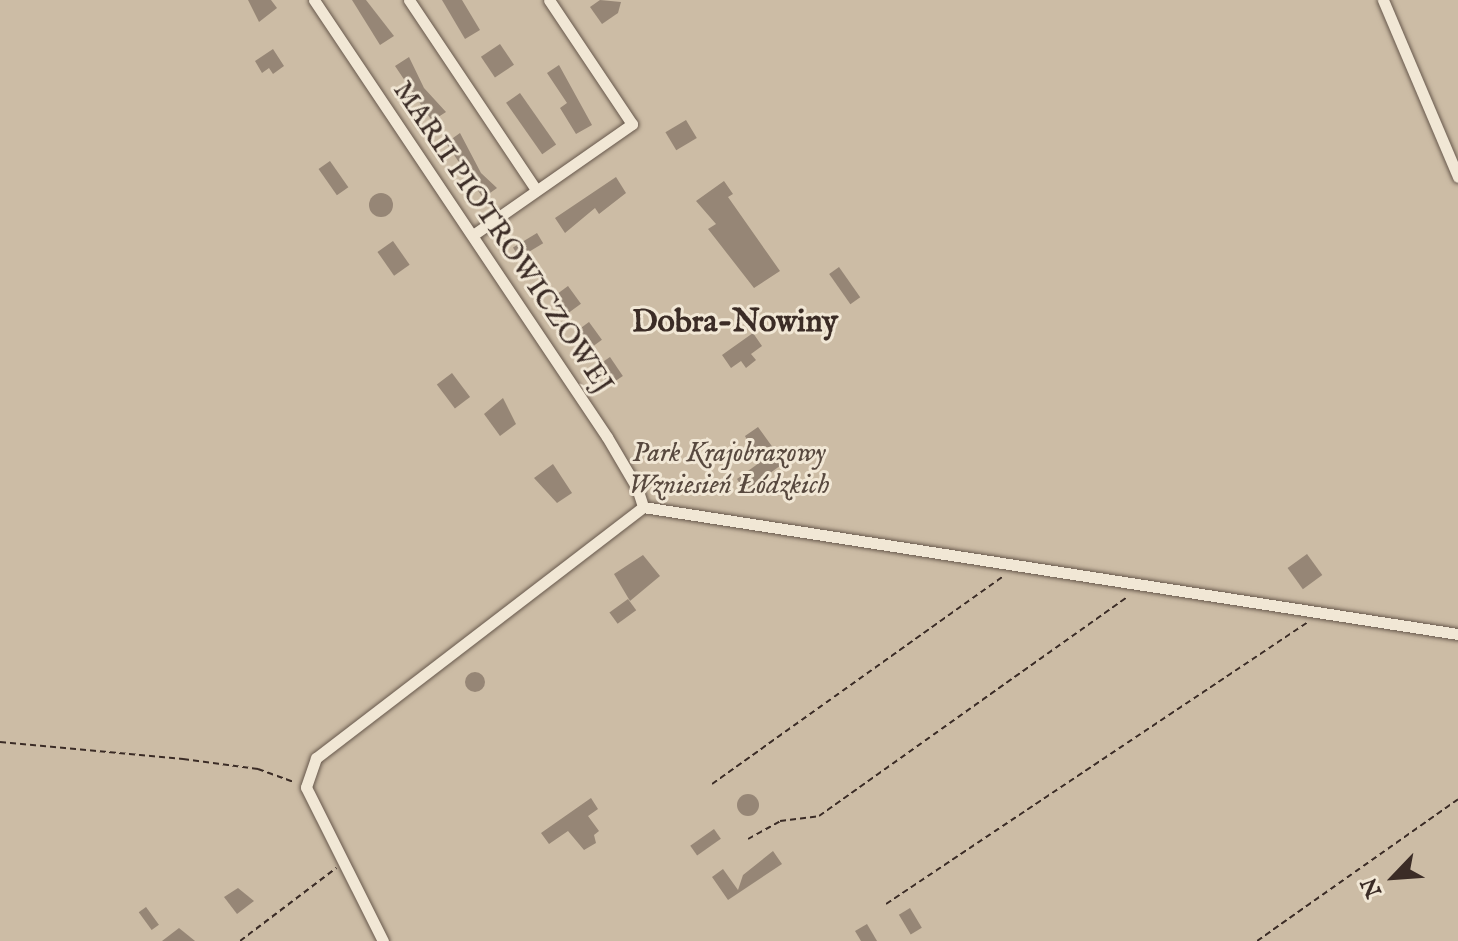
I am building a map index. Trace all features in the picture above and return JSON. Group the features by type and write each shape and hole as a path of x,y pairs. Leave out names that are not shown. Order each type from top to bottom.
{"street":[{"name":"MARII PIOTROWICZOWEJ","path":"314,0 625,465 643,507"},
{"path":"409,0 535,188"},
{"path":"473,235 535,188 632,124 549,0"},
{"path":"1383,0 1458,177"},
{"path":"383,941 306,787 316,758 643,507 1022,564 1319,615 1458,634"}],"path":[{"path":"712,784 1022,564"},
{"path":"748,839 780,821 819,816 1146,584"},
{"path":"886,904 1319,615"},
{"path":"0,742 258,769 306,787"},
{"path":"1257,941 1458,799"},
{"path":"240,941 343,863"}],"green space":[{"name":"Park Krajobrazowy Wzniesień Łódzkich","path":"0,0 1458,0 1458,941 0,941"}],"building":[{"path":"248,0 271,0 277,8 259,22"},
{"path":"352,0 366,0 394,36 380,45"},
{"path":"442,0 462,0 480,30 465,39"},
{"path":"600,0 621,2 618,13 602,24 590,7"},
{"path":"500,44 514,65 495,78 481,57"},
{"path":"273,49 284,66 273,74 269,68 262,73 255,61"},
{"path":"409,57 424,88 446,112 432,121 395,66"},
{"path":"559,65 592,125 576,134 560,108 567,103 547,73"},
{"path":"520,93 556,145 542,154 506,103"},
{"path":"686,120 697,138 676,150 665,132"},
{"path":"460,133 481,173 497,188 483,198 446,143"},
{"path":"330,161 348,187 337,195 319,169"},
{"path":"616,177 626,193 599,214 595,208 565,233 555,218"},
{"path":"724,181 733,194 728,197 780,271 754,288 708,229 716,224 696,201"},
{"path":"381,193 392,200 393,205 386,216 381,217 370,210 369,205 376,194"},
{"path":"537,233 543,243 519,258 513,247"},
{"path":"393,241 410,265 394,276 377,252"},
{"path":"839,267 860,297 850,304 829,274"},
{"path":"568,286 581,304 568,313 555,295"},
{"path":"589,322 602,340 589,349 576,331"},
{"path":"753,333 762,346 751,354 756,360 746,368 741,361 731,368 722,355"},
{"path":"610,357 623,376 609,386 596,367"},
{"path":"452,373 470,397 455,408 437,384"},
{"path":"503,398 516,424 500,436 484,414"},
{"path":"758,427 784,463 745,491 737,479 759,463 745,436"},
{"path":"553,464 572,493 557,503 534,478"},
{"path":"1307,554 1322,575 1303,589 1288,568"},
{"path":"643,555 660,576 630,601 614,574"},
{"path":"628,599 636,610 618,624 609,613"},
{"path":"475,672 482,675 485,682 482,689 475,692 468,689 465,682 468,675"},
{"path":"744,794 752,794 759,805 752,816 744,816 737,809 737,801"},
{"path":"591,798 598,809 588,816 599,831 594,835 596,843 584,850 568,831 549,844 541,833"},
{"path":"714,829 721,839 697,855 690,846"},
{"path":"773,851 782,864 728,900 712,877 723,869 738,890 743,875"},
{"path":"238,888 254,901 237,914 224,897"},
{"path":"146,907 159,925 152,930 139,912"},
{"path":"910,908 922,928 911,934 899,915"},
{"path":"867,924 877,941 861,941 855,931"},
{"path":"179,928 195,941 162,941"}],"district":[{"name":"Dobra-Nowiny","path":"735,323"}]}
